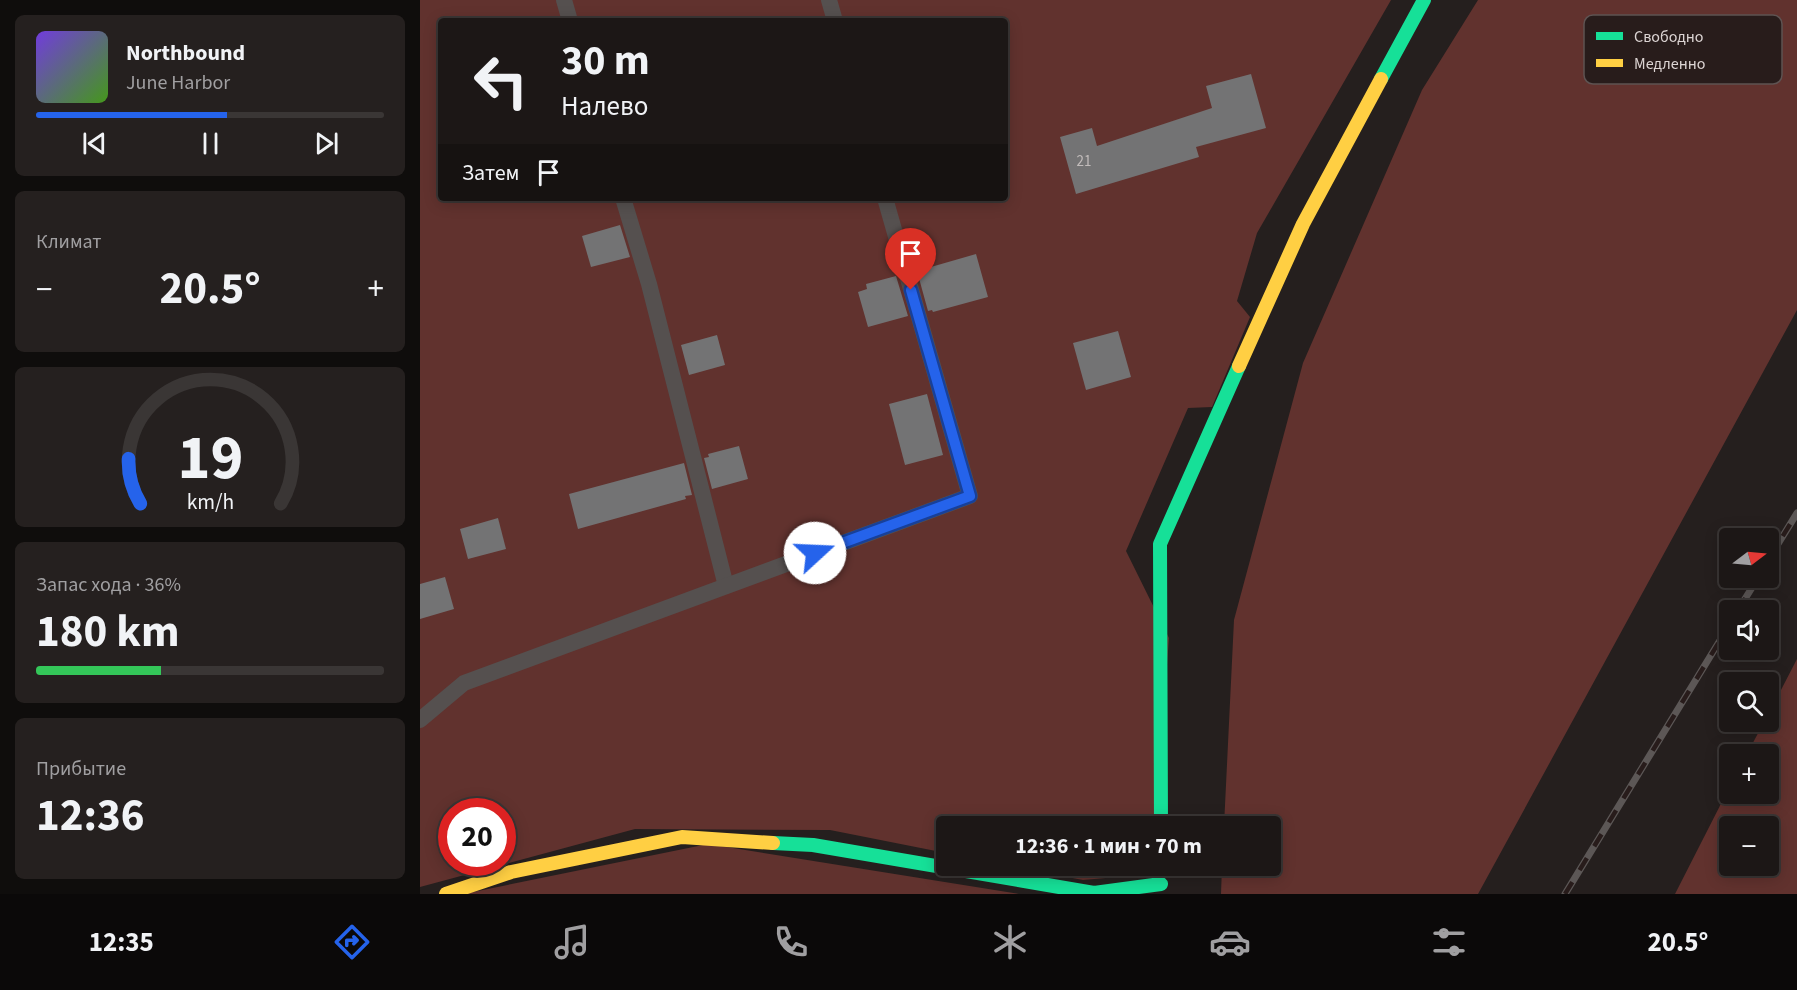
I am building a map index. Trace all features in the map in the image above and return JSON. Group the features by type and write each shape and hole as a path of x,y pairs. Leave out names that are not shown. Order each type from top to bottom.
{"main road":[{"path":"1161,816 1160,544 1303,224 1424,0"},
{"path":"446,894 511,872 682,837 813,845 1094,894 1161,889"}],"lane":[{"path":"564,0 569,18"},
{"path":"829,0 834,18"},
{"path":"624,201 649,284 726,586"},
{"path":"420,720 464,683 970,496 886,201"}],"shaded area":[{"path":"420,0 1391,0 1257,233 1237,301 1250,317 1212,407 1188,408 1126,551 1169,638 1156,816 936,816 936,851 830,830 635,829 516,861 516,798 438,798 438,876 461,876 420,887"},
{"path":"1478,0 1797,0 1797,310 1478,894 1221,894 1222,876 1281,876 1281,816 1224,816 1234,620 1303,363 1422,90"},
{"path":"1797,659 1797,894 1675,894 1721,804 1779,804 1779,744 1752,744 1759,732 1779,732 1779,694"},
{"path":"708,844 1019,894 463,894"},
{"path":"1062,876 1128,876 1083,880"}],"building":[{"path":"1251,74 1266,128 1196,147 1199,157 1076,194 1060,137 1092,128 1097,146 1212,108 1206,86"},
{"path":"620,225 630,257 591,267 582,236"},
{"path":"976,254 988,297 933,312 928,311 917,271"},
{"path":"896,276 908,316 868,327 858,292 867,289 866,284"},
{"path":"1118,331 1131,377 1086,390 1073,343"},
{"path":"717,335 725,365 689,375 681,345"},
{"path":"927,394 943,455 905,465 889,404"},
{"path":"739,446 748,479 712,489 704,458 709,457 708,454"},
{"path":"684,463 692,495 685,496 686,499 578,529 569,494"},
{"path":"498,518 506,549 468,559 460,529"},
{"path":"445,577 454,609 420,619 420,584"}],"railway":[{"path":"1779,542 1797,513"},
{"path":"1744,600 1752,588"},
{"path":"1565,894 1719,642"}],"traffic: fast":[{"path":"1381,79 1424,0"},
{"path":"1161,816 1160,544 1239,366"},
{"path":"773,843 813,845 1094,893 1161,884"}],"traffic: slow":[{"path":"1239,366 1303,224 1381,79"},
{"path":"446,894 511,872 682,837 773,843"}],"route":[{"path":"815,553 970,496 911,290"}]}
